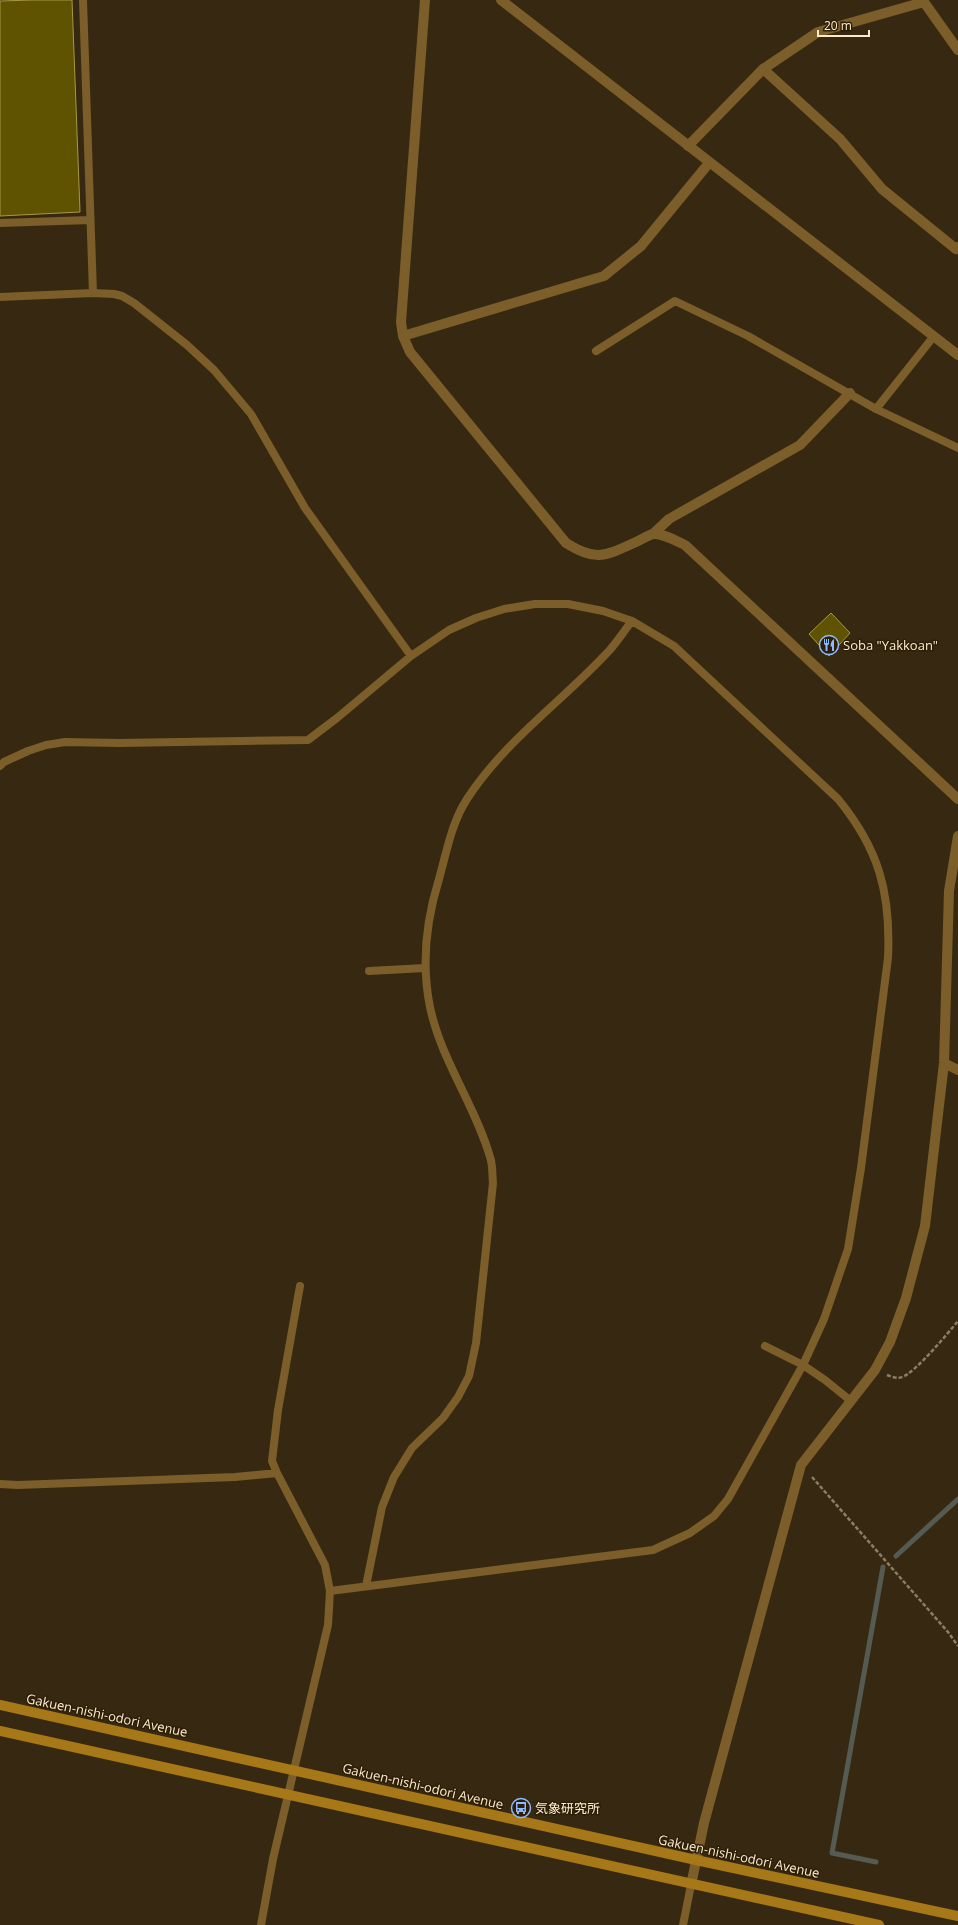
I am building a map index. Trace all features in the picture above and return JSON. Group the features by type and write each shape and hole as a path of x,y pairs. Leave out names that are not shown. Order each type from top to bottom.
{"main road":[{"name":"Gakuen-nishi-odori Avenue","path":"0,1705 696,1860 958,1916"},
{"path":"0,1731 691,1885 879,1925"}],"street":[{"path":"425,0 401,322 403,336 410,352 566,543 581,552 598,556 621,549 653,534 669,519 800,445 850,393"},
{"path":"501,0 958,355"},
{"path":"688,146 763,69 818,32 924,1 958,50"},
{"path":"763,69 840,139 882,189 956,249 958,247"},
{"path":"403,336 604,276 641,246 709,163"},
{"path":"653,534 668,537 685,545 958,799"},
{"path":"691,1885 696,1860 801,1465 875,1370 890,1342 906,1298 925,1226 944,1063 948,891 958,836"},
{"path":"944,1063 958,1070"}],"lane":[{"path":"83,0 93,293"},
{"path":"0,223 90,220"},
{"path":"0,297 93,293 122,296 188,345 214,370 235,394 270,445 305,508 411,656"},
{"path":"596,351 675,301 748,336 876,408 958,448"},
{"path":"876,408 934,336"},
{"path":"0,766 4,762 28,751 46,745 66,742 119,743 308,740 338,718 411,656 450,630 476,618 504,609 535,604 568,604 602,611 632,621 674,646 838,798 856,820 869,845 880,872 887,903 889,930 888,958 848,1249 824,1319 803,1365 728,1499 714,1516 690,1533 653,1550 330,1591"},
{"path":"366,1586 382,1507 394,1477 412,1448 443,1418 458,1397 469,1376 476,1343 493,1183 491,1159 470,1106 436,1033 430,1006 425,968 426,933 431,903 447,843 466,800 492,765 607,653 632,621"},
{"path":"369,971 425,968"},
{"path":"261,1925 288,1794 304,1732 328,1625 330,1591 324,1565 277,1473 272,1460 278,1410 300,1286"},
{"path":"765,1346 803,1365 851,1401"},
{"path":"0,1484 18,1485 235,1477 277,1473"},
{"path":"683,1925 691,1885"}],"path":[{"path":"875,1370 894,1378 903,1378 918,1365 958,1321"},
{"path":"801,1465 944,1626 958,1646"}],"building":[{"path":"72,0 80,212 0,216 0,1"},
{"name":"Soba \"Yakkoan\"","path":"831,613 850,633 829,656 809,634"}],"waterway":[{"path":"896,1556 958,1499"},
{"path":"876,1862 832,1853 883,1567"}],"place":[{"name":"Soba \"Yakkoan\"","path":"829,645"},
{"name":"気象研究所","path":"521,1808"}]}
